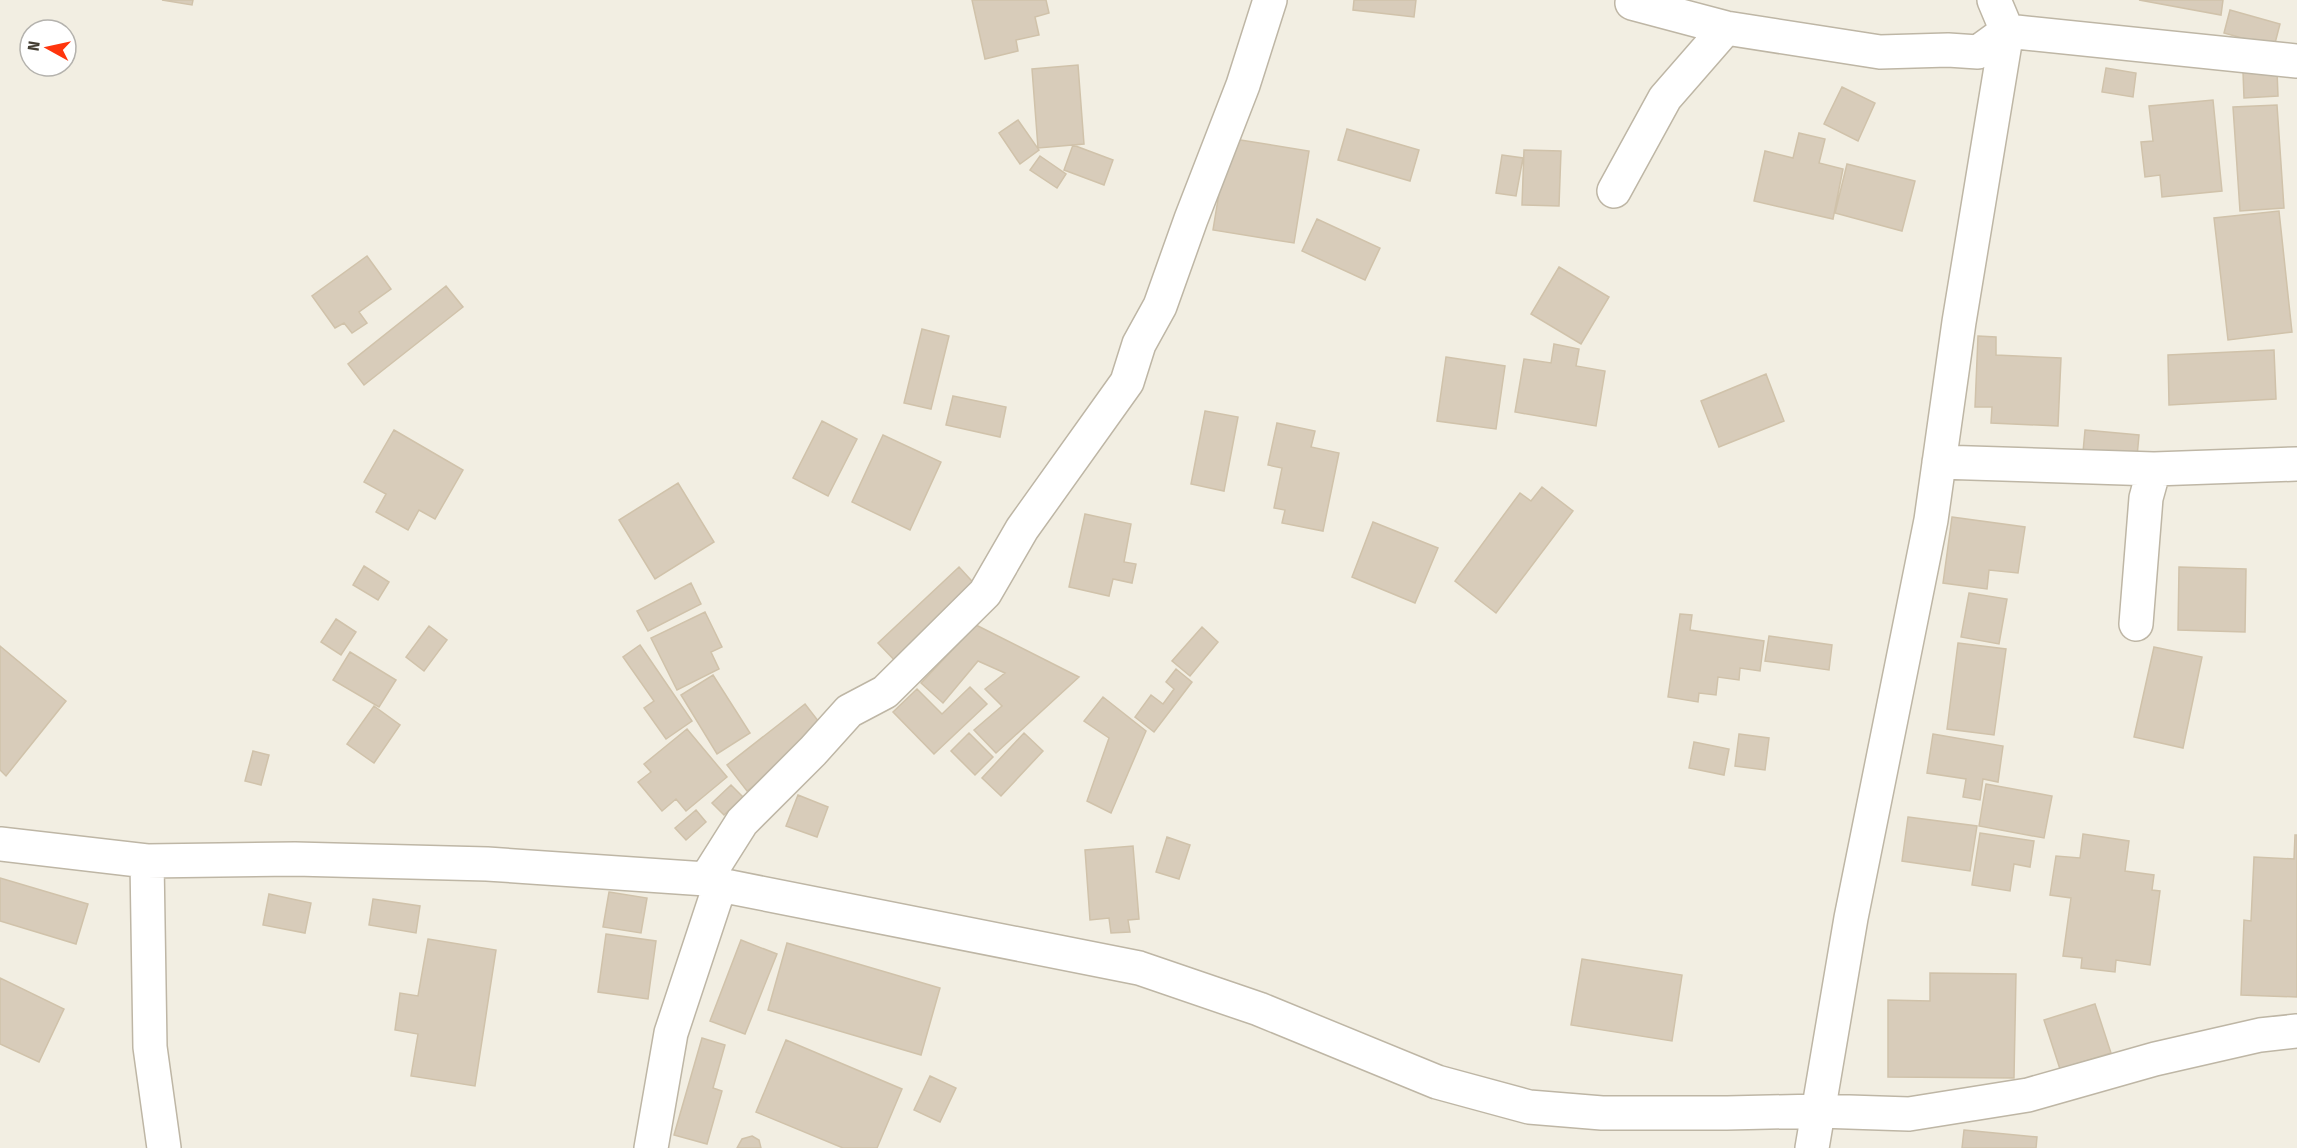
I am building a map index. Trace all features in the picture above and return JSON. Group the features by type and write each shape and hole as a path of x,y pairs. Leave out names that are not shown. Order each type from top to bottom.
{"street":[{"path":"651,1148 671,1033 713,882 742,822 813,751 849,711 885,692 985,593 1022,529 1127,382 1139,344 1160,306 1243,85 1270,0"},
{"path":"1812,1148 1854,907 1931,520 1959,322 2007,31 1994,0"},
{"path":"1632,3 1726,28 1880,52 1948,50 1978,52 2007,31 2297,61"},
{"path":"1614,191 1665,98 1726,28"},
{"path":"1939,462 2154,469 2297,464"},
{"path":"2136,624 2146,498 2154,469"},
{"path":"0,844 147,861 295,860 487,864 713,882 1139,968 1259,1009 1437,1082 1529,1107 1602,1113 1819,1111 1909,1114 2028,1095 2155,1059 2260,1035 2297,1031"},
{"path":"147,861 150,1047 164,1148"}],"building":[{"path":"162,0 193,0 192,5"},
{"path":"972,0 1046,0 1049,13 1035,17 1039,35 1016,40 1018,51 985,59"},
{"path":"1354,0 1416,0 1414,17 1353,10"},
{"path":"2139,0 2223,0 2221,15"},
{"path":"2230,10 2280,24 2274,47 2224,33"},
{"path":"1078,65 1084,144 1038,148 1032,69"},
{"path":"2106,68 2136,73 2133,97 2102,92"},
{"path":"2277,70 2278,96 2244,98 2243,72"},
{"path":"1842,87 1875,103 1858,141 1824,124"},
{"path":"2213,100 2222,191 2162,197 2160,175 2145,177 2141,142 2153,141 2149,106"},
{"path":"2277,105 2284,208 2240,211 2233,107"},
{"path":"1018,120 1039,150 1020,164 999,133"},
{"path":"1347,129 1419,150 1410,181 1338,160"},
{"path":"1799,133 1825,139 1819,163 1843,169 1833,219 1754,201 1765,151 1793,158"},
{"path":"1228,138 1309,151 1294,243 1213,230"},
{"path":"1073,145 1113,160 1104,185 1064,170"},
{"path":"1524,150 1561,151 1559,206 1522,205"},
{"path":"1502,155 1523,158 1516,196 1496,193"},
{"path":"1040,156 1066,174 1057,188 1030,170"},
{"path":"1847,164 1915,181 1902,231 1835,213"},
{"path":"2279,211 2292,332 2228,340 2214,218"},
{"path":"1317,219 1380,248 1365,280 1302,251"},
{"path":"367,256 391,289 359,312 367,323 352,333 344,323 335,328 312,296"},
{"path":"1559,267 1609,297 1581,344 1531,314"},
{"path":"446,286 463,307 364,385 348,364"},
{"path":"922,329 949,336 931,409 904,403"},
{"path":"1978,336 1996,337 1996,355 2061,358 2058,426 1991,423 1992,407 1975,407"},
{"path":"1554,344 1579,349 1576,366 1605,371 1596,426 1515,412 1524,359 1551,363"},
{"path":"2274,350 2276,399 2169,405 2168,355"},
{"path":"1446,357 1505,366 1496,429 1437,421"},
{"path":"1766,374 1784,421 1719,447 1701,401"},
{"path":"953,396 1006,407 1000,437 946,425"},
{"path":"1205,411 1238,417 1224,491 1191,484"},
{"path":"822,421 857,439 828,496 793,478"},
{"path":"1277,423 1315,431 1311,447 1339,453 1323,531 1282,523 1285,510 1274,508 1282,468 1268,465"},
{"path":"394,430 463,470 435,519 419,510 408,530 376,512 386,494 364,482"},
{"path":"2085,430 2139,435 2137,457 2083,452"},
{"path":"883,435 941,462 910,530 852,502"},
{"path":"678,483 714,542 655,579 619,520"},
{"path":"1542,487 1573,511 1496,613 1455,581 1520,493 1531,501"},
{"path":"1085,514 1131,524 1124,562 1136,564 1132,583 1113,579 1109,596 1069,587"},
{"path":"1952,517 2025,527 2018,573 1989,570 1987,589 1943,583"},
{"path":"1373,522 1438,548 1415,603 1352,577"},
{"path":"364,566 389,582 378,600 353,585"},
{"path":"959,567 980,590 900,666 878,643"},
{"path":"2179,567 2246,569 2245,632 2178,630"},
{"path":"691,583 701,604 648,631 637,611"},
{"path":"1969,593 2007,599 1999,644 1961,637"},
{"path":"705,612 722,647 711,652 719,669 677,690 651,638"},
{"path":"1680,614 1692,615 1690,630 1764,641 1760,671 1740,668 1739,680 1718,677 1716,695 1699,693 1698,702 1668,697"},
{"path":"336,619 356,632 341,655 321,642"},
{"path":"976,625 1079,677 996,753 974,730 1002,706 985,689 1005,673 978,661 943,703 921,683"},
{"path":"429,626 447,640 424,671 406,657"},
{"path":"1202,627 1218,642 1190,676 1172,661"},
{"path":"1769,636 1832,645 1829,670 1765,661"},
{"path":"1958,643 2006,649 1994,735 1947,729"},
{"path":"640,645 692,721 666,739 644,708 654,701 623,657"},
{"path":"0,646 66,701 6,776 0,770"},
{"path":"2154,647 2202,657 2183,748 2134,737"},
{"path":"350,652 396,680 379,707 333,680"},
{"path":"1176,669 1192,682 1154,732 1135,717 1151,695 1163,704 1174,689 1166,682"},
{"path":"713,675 750,733 717,754 681,695"},
{"path":"970,687 987,704 934,754 893,712 917,689 942,714"},
{"path":"1103,697 1146,731 1111,813 1087,801 1109,738 1084,721"},
{"path":"805,704 826,731 747,791 727,765"},
{"path":"374,706 400,725 374,763 347,744"},
{"path":"687,729 727,777 686,811 676,799 662,811 638,782 651,772 644,764"},
{"path":"969,733 993,757 975,775 951,751"},
{"path":"1024,733 1043,751 1001,796 982,778"},
{"path":"1739,734 1769,738 1765,770 1735,766"},
{"path":"1933,734 2003,746 1998,782 1983,779 1980,800 1963,797 1966,779 1927,773"},
{"path":"1694,742 1729,749 1724,775 1689,768"},
{"path":"253,751 269,755 261,785 245,781"},
{"path":"1986,784 2052,796 2044,838 1979,826"},
{"path":"731,785 743,797 724,815 712,803"},
{"path":"798,795 828,807 817,837 786,826"},
{"path":"696,810 706,822 686,840 675,828"},
{"path":"1908,817 1977,826 1970,871 1902,861"},
{"path":"1980,833 2034,841 2030,867 2014,864 2010,891 1972,885"},
{"path":"2083,834 2129,841 2125,871 2154,875 2152,890 2160,891 2150,965 2116,960 2115,972 2081,968 2082,958 2063,956 2071,898 2050,895 2056,856 2080,858"},
{"path":"2295,835 2297,835 2297,997 2241,995 2244,920 2251,921 2254,857 2294,859"},
{"path":"1167,837 1190,845 1179,879 1156,872"},
{"path":"1133,846 1139,919 1128,920 1130,932 1111,933 1109,918 1090,920 1085,850"},
{"path":"0,878 88,904 76,944 0,921"},
{"path":"609,892 647,898 641,933 603,927"},
{"path":"269,894 311,903 305,933 263,925"},
{"path":"373,899 420,906 416,933 369,925"},
{"path":"606,934 656,941 648,999 598,992"},
{"path":"428,939 496,950 475,1086 411,1076 418,1034 395,1030 400,993 418,996"},
{"path":"741,940 777,954 745,1034 710,1021"},
{"path":"787,943 940,988 921,1055 768,1010"},
{"path":"1582,959 1682,975 1672,1041 1571,1025"},
{"path":"1930,973 2016,974 2014,1078 1888,1077 1888,1000 1930,1001"},
{"path":"0,978 64,1009 39,1062 0,1044"},
{"path":"2095,1004 2111,1053 2060,1069 2044,1020"},
{"path":"702,1038 725,1045 713,1088 722,1091 707,1144 674,1135"},
{"path":"786,1040 902,1089 877,1148 843,1148 756,1112"},
{"path":"930,1076 956,1088 940,1122 914,1110"},
{"path":"1964,1130 2037,1137 2036,1148 1962,1148"},
{"path":"752,1136 759,1140 761,1148 737,1148 742,1139"}]}
